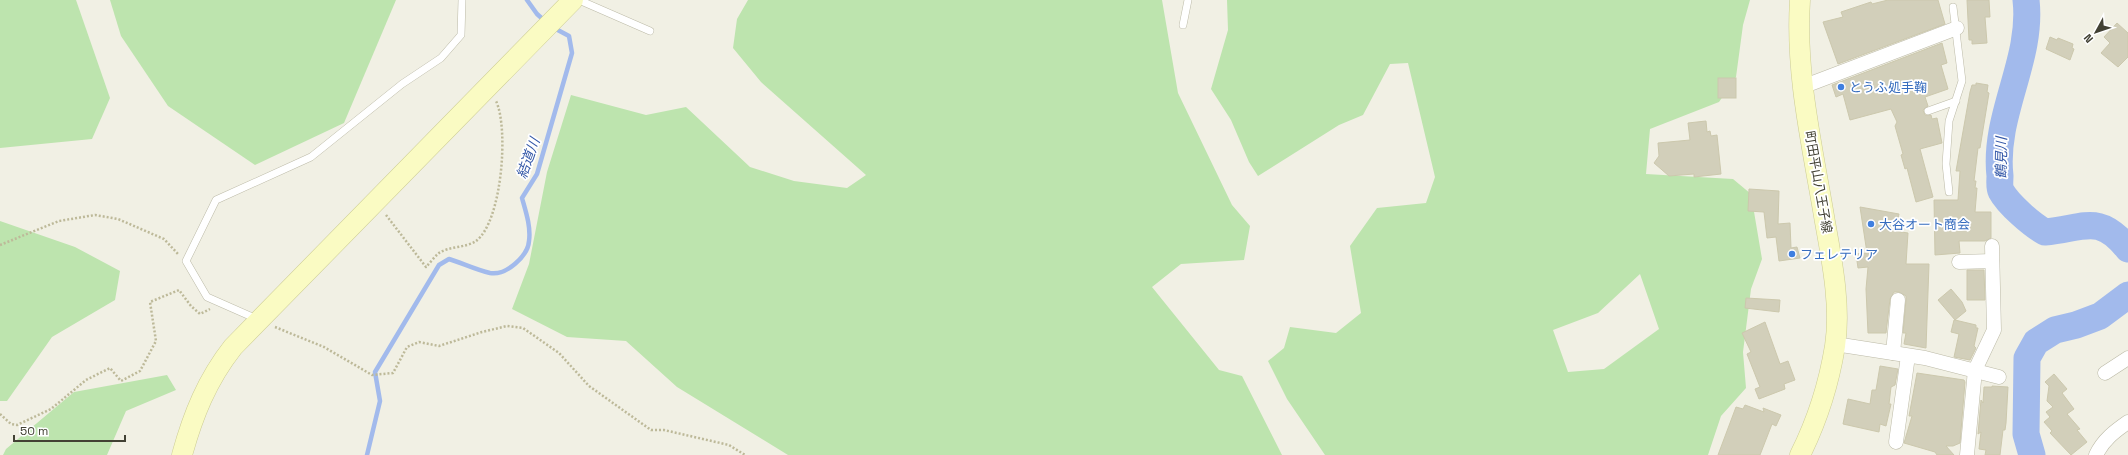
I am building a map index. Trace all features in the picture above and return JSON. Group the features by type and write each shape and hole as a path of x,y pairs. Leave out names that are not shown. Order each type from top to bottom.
{"street":[{"path":"182,455 191,422 211,378 233,347 573,0"},
{"name":"町田平山八王子線","path":"1800,0 1798,23 1802,87 1832,259 1836,306 1835,344 1822,403 1800,455"},
{"path":"1802,87 1956,28"},
{"path":"1966,455 1975,370 1994,330 1992,246"},
{"path":"1959,262 1992,262"},
{"path":"1892,353 1898,300"},
{"path":"1835,344 1908,356 1975,370 1999,377"},
{"path":"1896,442 1908,356"},
{"path":"2105,372 2128,358"},
{"path":"2096,455 2112,433 2128,422"}],"lane":[{"path":"259,320 207,297 186,262 216,200 311,157 402,84 441,58 461,35 462,0"},
{"path":"579,0 650,31"},
{"path":"1183,25 1188,0"},
{"path":"1949,192 1947,156 1949,120 1962,81 1953,7"},
{"path":"1928,110 1956,101"}],"path":[{"path":"375,202 426,267 439,253 475,242 483,234 498,194 502,167 503,140 498,105 490,85"},
{"path":"0,245 59,221 95,215 118,219 164,238 186,262"},
{"path":"0,414 11,424 17,425 51,409 86,380 110,368 121,381 140,371 156,341 150,302 180,290 191,306 200,314 206,313 219,303"},
{"path":"259,320 324,347 372,374 393,373 407,347 419,342 439,346 482,332 507,326 523,328 559,353 589,386 651,430 664,430 730,445 745,455"}],"green space":[{"path":"0,0 76,0 110,98 92,139 0,148"},
{"path":"110,0 396,0 344,123 255,165 168,106 121,36"},
{"path":"748,0 1162,0 1178,93 1232,205 1250,226 1244,260 1181,264 1152,287 1219,370 1242,376 1282,455 788,455 677,387 626,341 567,337 512,309 529,264 547,172 571,95 646,115 686,107 750,167 794,181 847,188 866,175 761,82 733,48 737,19"},
{"path":"1227,0 1750,0 1743,25 1736,77 1719,102 1650,129 1646,174 1733,179 1751,194 1762,259 1751,289 1743,352 1746,388 1721,416 1708,455 1325,455 1287,399 1268,361 1284,348 1290,327 1336,333 1361,313 1350,246 1377,208 1426,203 1435,177 1408,63 1390,64 1363,115 1339,125 1258,176 1249,162 1231,120 1211,89 1228,30","holes":["1640,274 1659,329 1604,369 1568,372 1553,330 1598,313"]},
{"path":"0,221 75,247 120,271 115,300 52,337 7,401 0,401"},
{"path":"167,375 176,390 126,411 107,455 3,455 6,449 74,392"}],"building":[{"path":"1888,0 1938,0 1945,24 1838,64 1823,22 1843,17 1841,12 1871,2 1872,4"},
{"path":"1967,0 1989,0 1990,17 1985,17 1987,43 1972,44 1972,40 1969,40"},
{"path":"2117,23 2128,33 2128,57 2118,67 2101,53 2110,43 2104,37"},
{"path":"2050,37 2057,40 2058,38 2073,44 2072,48 2074,49 2070,60 2046,49"},
{"path":"1942,43 1947,63 1941,65 1948,89 1925,97 1928,106 1923,110 1925,115 1931,115 1932,119 1937,118 1942,143 1920,149 1933,197 1916,202 1907,168 1905,169 1901,155 1903,154 1895,126 1897,122 1891,109 1850,120 1843,94 1836,97 1832,85"},
{"path":"1718,78 1736,78 1736,98 1718,98"},
{"path":"1976,83 1988,85 1987,92 1989,93 1980,148 1978,148 1974,181 1976,181 1975,188 1977,188 1975,212 1991,212 1991,238 1985,241 1959,241 1960,253 1935,255 1934,200 1958,200 1960,171 1956,171 1970,92 1972,85 1976,85"},
{"path":"1706,121 1707,132 1710,131 1711,136 1717,135 1721,174 1694,177 1694,174 1669,176 1654,163 1659,156 1658,143 1690,140 1688,123"},
{"path":"1749,189 1779,191 1778,224 1790,223 1791,248 1797,247 1800,258 1779,261 1776,237 1767,238 1764,212 1748,211"},
{"path":"1860,207 1899,214 1895,231 1908,233 1906,264 1929,264 1926,348 1904,344 1906,333 1903,333 1906,296 1899,292 1894,292 1890,299 1886,333 1868,333 1866,289 1868,267 1858,268 1856,254 1867,253"},
{"path":"1967,270 1984,270 1985,300 1967,300"},
{"path":"1951,289 1962,302 1966,311 1955,320 1938,300"},
{"path":"1746,298 1780,300 1779,312 1745,308"},
{"path":"1954,320 1976,325 1976,328 1978,328 1974,346 1976,348 1970,360 1954,357 1959,334 1951,332"},
{"path":"1765,322 1780,364 1788,361 1795,380 1784,384 1785,389 1759,399 1755,389 1760,387 1747,354 1751,352 1742,333"},
{"path":"1880,366 1898,369 1895,385 1891,387 1889,404 1891,404 1886,426 1880,424 1879,432 1843,424 1848,399 1870,404 1872,390 1876,390"},
{"path":"1917,373 1964,380 1965,382 1960,443 1953,446 1946,446 1954,455 1937,455 1935,452 1904,443 1912,416 1909,416"},
{"path":"2054,374 2067,389 2062,393 2074,409 2067,414 2080,429 2077,430 2087,442 2071,455 2050,433 2052,431 2044,422 2050,417 2046,412 2053,407 2047,401 2049,386 2045,382"},
{"path":"1984,387 2008,387 2006,423 2005,430 2003,430 2000,455 1985,455 1986,450 1979,449 1981,432 1978,434 1981,400 1983,403"},
{"path":"1745,405 1764,412 1763,408 1781,415 1776,426 1772,424 1760,455 1718,455 1736,407 1743,409"}],"waterway":[{"name":"結道川","path":"527,0 537,14 546,22"},
{"name":"鶴見川","path":"2026,0 2027,22 2024,44 2007,109 1999,153 2001,191 2021,214 2045,232 2080,226 2099,227 2108,230 2128,249"},
{"name":"結道川","path":"367,455 380,401 375,372 439,265 449,259 485,272 496,273 515,264 525,253 528,247 529,225 522,198 537,174 572,53 569,36 554,28"},
{"name":"鶴見川","path":"2032,455 2026,434 2027,358 2036,342 2055,330 2076,325 2100,316 2128,295"}],"place":[{"name":"とうふ処手鞠","path":"1841,87"},
{"name":"大谷オート商会","path":"1871,224"},
{"name":"フェレテリア","path":"1792,254"}]}
